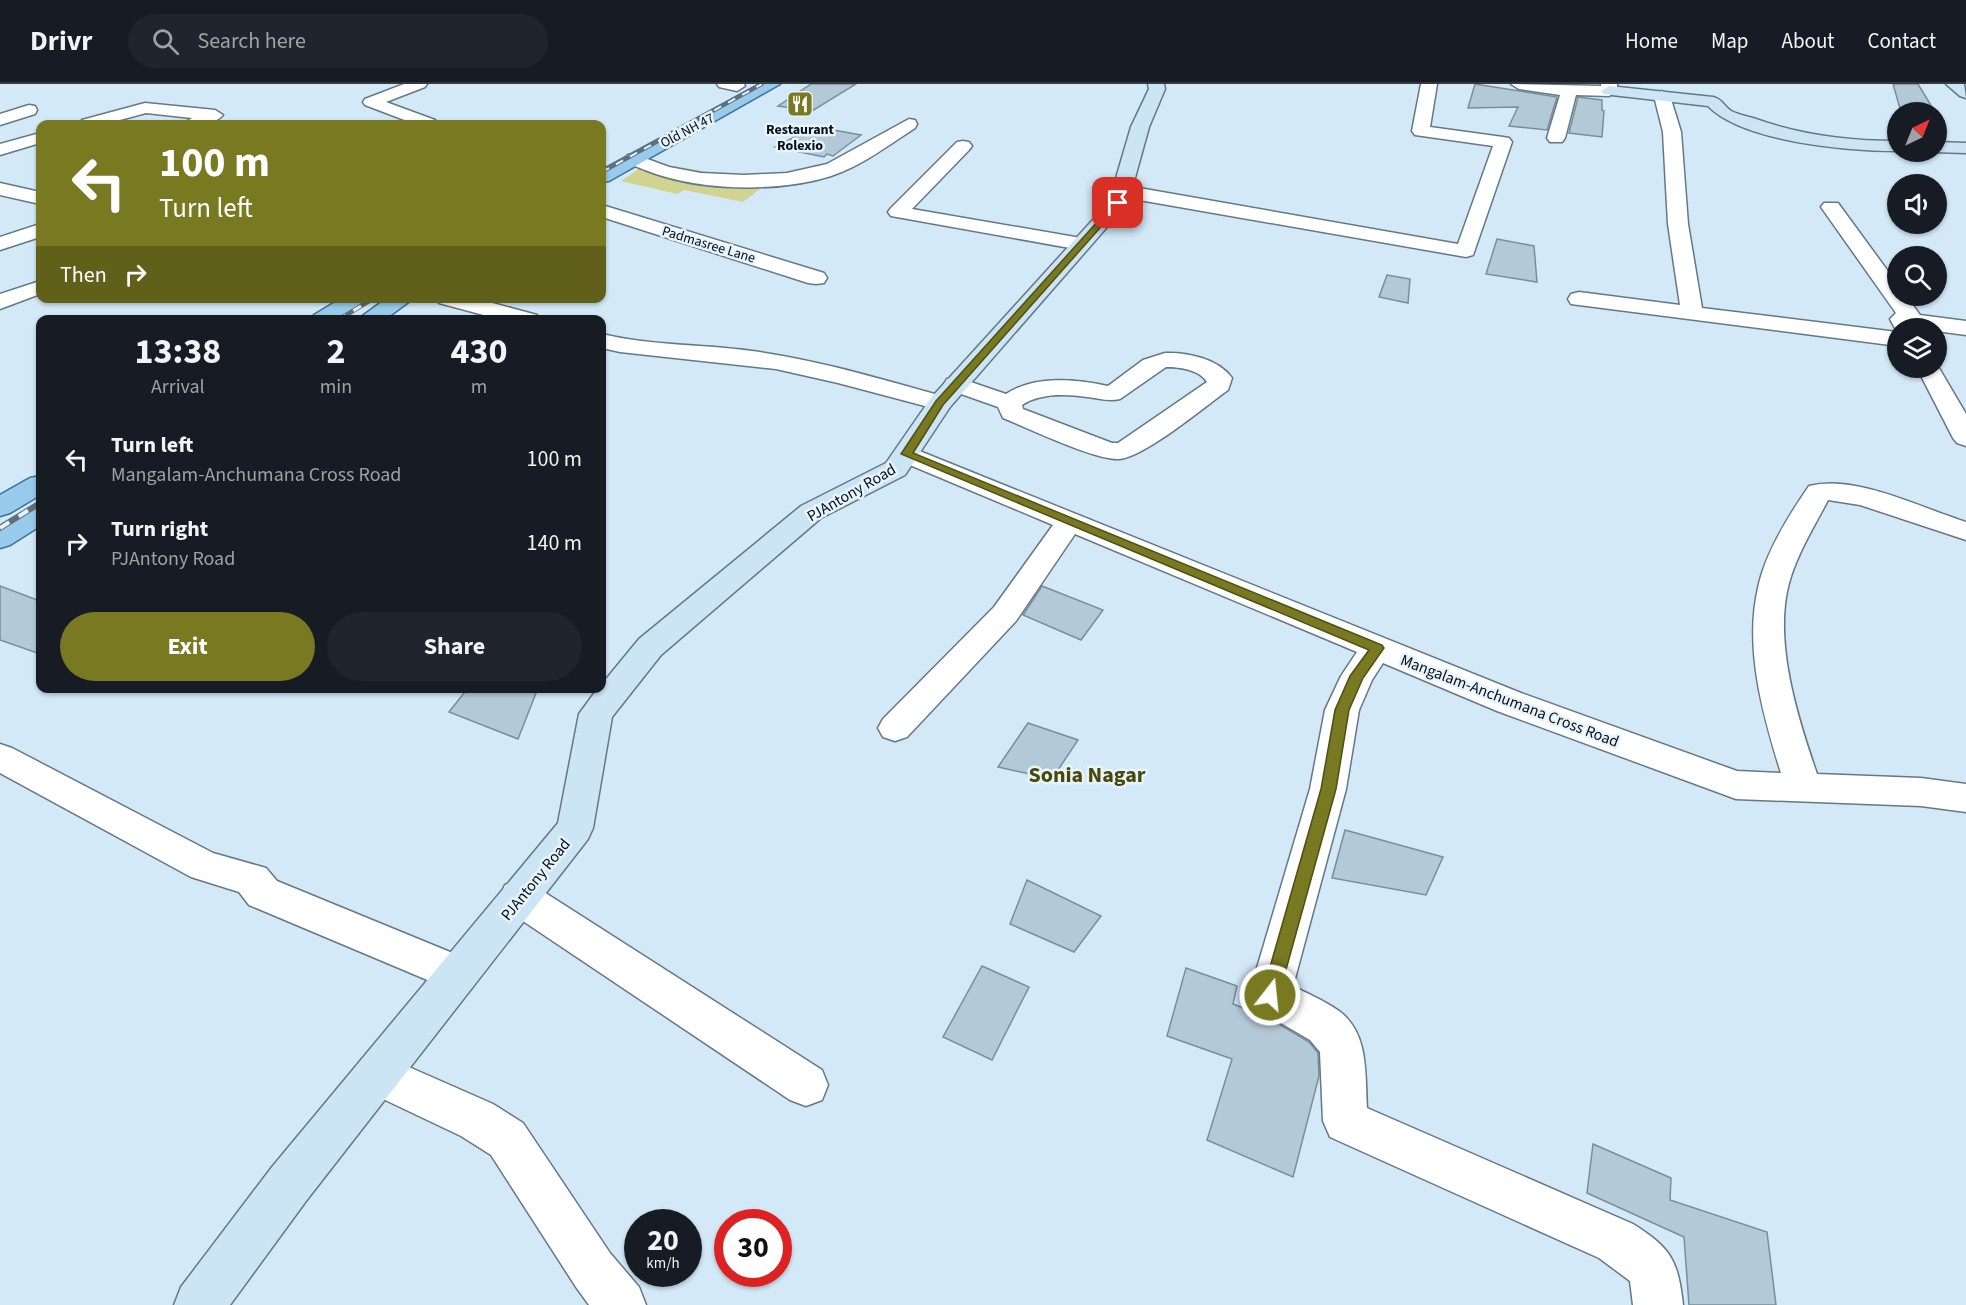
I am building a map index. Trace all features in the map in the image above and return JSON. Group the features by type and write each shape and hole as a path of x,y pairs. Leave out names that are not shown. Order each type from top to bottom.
{"main road":[{"name":"Old NH 47","path":"606,175 772,84"},
{"name":"Old NH 47","path":"643,135 734,85"},
{"path":"328,315 344,303"},
{"path":"376,315 395,303"},
{"path":"0,507 36,486"},
{"path":"0,538 36,516"}],"street":[{"path":"418,120 371,102 419,84"},
{"name":"PJAntony Road","path":"199,1305 289,1184 575,828 596,714 650,647 811,512 896,469 948,394 1118,203 1140,127 1156,84"},
{"path":"1122,191 1466,251 1503,142 1421,131 1430,84"},
{"path":"1519,84 1569,90 1609,88 1713,102 1725,114 1788,135 1836,144 1887,146"},
{"path":"1954,84 1966,93"},
{"path":"1556,138 1569,90"},
{"path":"1662,96 1672,132 1678,224 1692,313"},
{"path":"130,98 145,108"},
{"path":"102,120 145,108 214,115 201,120"},
{"path":"0,120 29,110"},
{"path":"634,159 664,171 703,179 776,180 825,172 909,124"},
{"path":"0,150 36,139"},
{"path":"963,146 898,212 1081,244"},
{"path":"1947,147 1966,148"},
{"path":"21,194 36,188"},
{"path":"0,189 36,197"},
{"path":"1831,207 1905,318"},
{"name":"Padmasree Lane","path":"606,212 816,278"},
{"path":"0,244 36,231"},
{"path":"0,302 36,288"},
{"path":"1580,299 1887,338"},
{"path":"466,303 510,315"},
{"path":"1947,327 1966,328"},
{"path":"606,342 628,348 751,358 1009,403"},
{"path":"1176,361 1194,364 1214,372 1220,378 1219,386 1131,447 1121,451 1109,451 1012,413 1009,403 1017,395 1030,391 1088,388 1111,394 1159,362 1176,361"},
{"path":"1934,378 1966,438"},
{"name":"Mangalam-Anchumana Cross Road","path":"907,454 1509,702 1736,785 1921,792 1966,798"},
{"path":"1804,788 1788,742 1772,659 1769,618 1773,586 1797,530 1819,492 1835,490 1858,496 1966,531"},
{"path":"895,728 1005,614 1070,521"},
{"path":"1377,648 1357,676 1342,710 1328,789 1270,995 1325,1026 1341,1044 1346,1121 1616,1241 1647,1261 1656,1276 1658,1305"},
{"path":"0,757 204,866 252,879 263,893 458,974"},
{"path":"519,897 806,1085"},
{"path":"377,1074 477,1120 507,1139 593,1270 621,1305"}],"green space":[{"path":"649,162 765,185 743,202 684,190 677,194 621,181"}],"building":[{"path":"811,84 856,84 812,111 778,106"},
{"path":"1475,84 1557,97 1547,130 1509,126 1518,107 1468,108"},
{"path":"1893,84 1918,84 1929,102 1898,102"},
{"path":"1578,97 1602,100 1604,111 1602,137 1569,133"},
{"path":"814,127 861,135 833,156 827,154 824,157 775,147"},
{"path":"1497,239 1534,246 1537,282 1486,274"},
{"path":"1387,275 1410,279 1408,303 1379,297"},
{"path":"0,586 36,600 36,653 0,640"},
{"path":"1042,586 1103,610 1081,640 1023,615"},
{"path":"464,693 536,693 518,739 449,712"},
{"path":"1028,723 1078,740 1052,779 998,767"},
{"path":"1345,830 1443,857 1426,895 1332,878"},
{"path":"1027,880 1101,916 1074,952 1010,924"},
{"path":"982,966 1029,987 992,1060 943,1037"},
{"path":"1186,968 1237,986 1233,1004 1265,1016 1309,1042 1318,1053 1319,1076 1293,1177 1207,1140 1232,1059 1167,1036"},
{"path":"1593,1144 1671,1178 1670,1200 1767,1232 1776,1305 1689,1305 1684,1237 1587,1193"}],"railway":[{"path":"606,170 762,84"},
{"path":"346,315 366,303"},
{"path":"0,528 36,506"}],"place":[{"name":"Restaurant Rolexio","path":"800,104"}],"district":[{"name":"Sonia Nagar","path":"1087,774"}],"route":[{"path":"1118,203 939,403 907,454 1377,648 1357,676 1342,710 1328,789 1270,995"}]}
